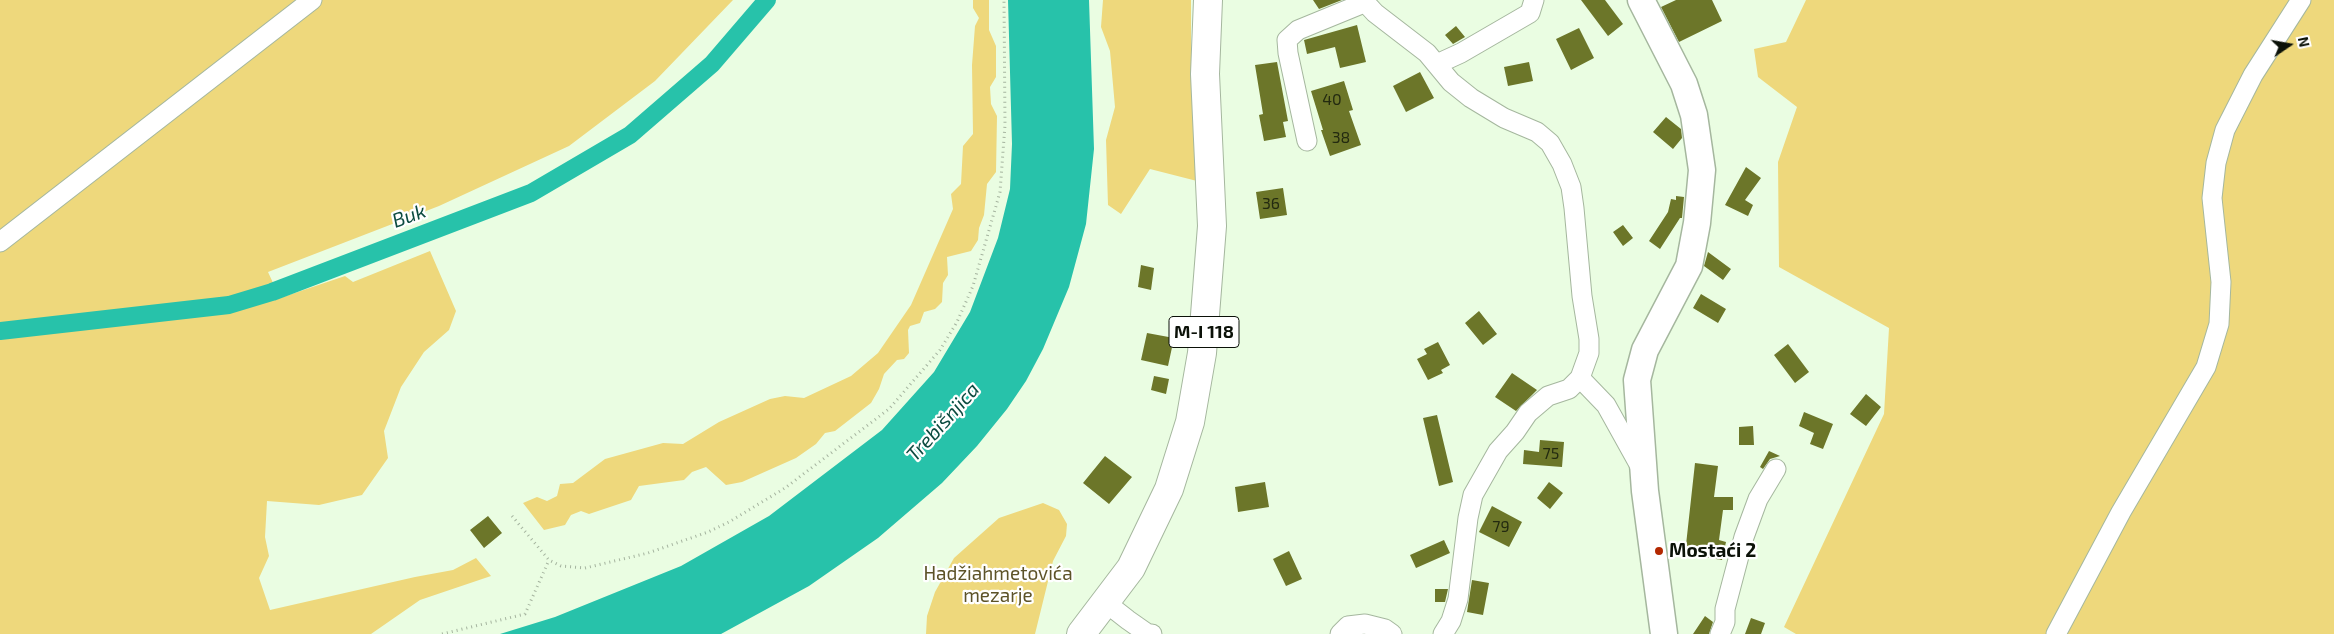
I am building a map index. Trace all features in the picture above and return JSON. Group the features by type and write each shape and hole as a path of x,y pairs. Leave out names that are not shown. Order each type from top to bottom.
{"main road":[{"name":"M-I 118","path":"1081,634 1131,568 1169,489 1190,422 1202,353 1212,226 1205,74 1208,0"}],"street":[{"path":"0,242 312,0"},
{"path":"1437,64 1461,53 1530,13 1534,0"},
{"path":"1641,0 1684,84 1694,115 1702,170 1697,223 1689,266 1645,350 1637,380 1643,472 1664,634"},
{"path":"2056,634 2121,512 2206,366 2219,324 2221,290 2212,198 2216,164 2225,130 2249,83 2301,0"},
{"path":"1307,141 1288,53 1287,40 1298,30 1363,2 1427,53 1451,82 1482,105 1504,118 1537,132 1550,143 1562,164 1571,187 1580,282 1589,339 1589,353 1580,378 1569,389 1548,396 1528,412 1515,432 1498,451 1473,495 1468,518 1458,599 1451,621 1444,634"},
{"path":"1580,378 1606,405 1643,472"},
{"path":"1720,634 1725,622 1725,609 1744,537 1758,499 1776,469"},
{"path":"1105,602 1134,624 1152,634"},
{"path":"1340,634 1348,626 1365,624 1385,629 1392,634"}],"path":[{"path":"512,516 548,560 571,568 610,564 708,532 729,522 785,488 889,409 940,350 957,322 973,286 1000,192 1005,125 1004,0"},
{"path":"442,634 525,614 548,560"}],"green space":[{"path":"0,0 733,0 655,81 569,146 439,206 268,272 280,298 345,276 353,282 430,251 456,311 449,330 424,352 401,387 384,431 388,458 362,495 319,505 267,501 265,537 269,556 259,578 270,610 453,570 476,558 491,576 420,600 371,634 0,634"},
{"path":"973,0 989,0 989,30 996,46 996,77 990,87 991,104 997,116 996,172 987,184 984,215 979,228 978,240 971,251 947,257 948,275 943,283 942,302 935,309 924,312 920,323 910,326 908,330 909,353 904,359 897,360 884,374 879,389 871,403 835,431 825,433 816,444 796,458 742,482 726,485 706,467 692,472 684,480 639,486 631,500 589,514 581,511 571,515 565,525 544,530 523,503 537,497 547,501 557,496 560,484 573,483 605,459 663,443 683,444 719,422 770,399 785,396 804,398 851,376 878,353 911,305 953,209 951,194 961,184 963,146 973,134 972,65 975,26 979,18 973,8"},
{"path":"1103,0 1191,0 1191,52 1197,181 1150,169 1121,214 1108,205 1106,140 1115,107 1110,51 1101,27"},
{"path":"1806,0 2334,0 2334,634 1796,634 1784,627 1884,414 1889,328 1779,267 1778,162 1797,107 1758,77 1754,49 1786,42"},
{"name":"Hadžiahmetovića mezarje","path":"1043,503 1059,510 1067,524 1066,536 1053,561 1035,634 926,634 927,616 935,592 954,558 999,518"}],"water":[{"name":"Trebišnjica","path":"1008,0 1089,0 1094,149 1086,224 1069,287 1043,349 1026,381 1007,409 977,446 942,483 878,538 809,586 721,634 500,634 555,617 681,566 769,516 882,430 934,372 970,312 998,238 1010,189 1012,144"}],"building":[{"path":"1313,0 1342,0 1319,9"},
{"path":"1581,0 1605,0 1623,24 1608,36"},
{"path":"1676,0 1712,0 1722,21 1679,42 1661,7"},
{"path":"1357,25 1366,62 1340,68 1335,47 1307,54 1304,40"},
{"path":"1456,26 1465,37 1453,44 1445,35"},
{"path":"1579,28 1594,58 1571,70 1556,39"},
{"path":"1277,62 1288,121 1283,122 1286,137 1264,141 1259,115 1263,114 1255,65"},
{"path":"1529,62 1533,81 1508,86 1504,67"},
{"path":"1420,72 1434,98 1406,112 1393,86"},
{"path":"1344,81 1353,110 1349,111 1361,145 1330,156 1311,91"},
{"path":"1666,117 1681,129 1682,138 1673,149 1653,132"},
{"path":"1746,167 1761,178 1745,200 1753,205 1748,216 1725,205"},
{"path":"1283,188 1287,215 1260,219 1256,192"},
{"path":"1676,196 1684,197 1682,218 1680,218 1660,249 1649,241 1668,212 1671,199 1676,200"},
{"path":"1623,225 1633,238 1623,246 1613,232"},
{"path":"1708,252 1731,269 1723,280 1704,266"},
{"path":"1141,265 1154,268 1151,290 1138,287"},
{"path":"1701,294 1726,309 1718,323 1693,308"},
{"path":"1479,311 1497,334 1483,345 1465,323"},
{"path":"1147,333 1174,338 1168,366 1141,360"},
{"path":"1438,342 1450,365 1441,370 1443,373 1428,380 1417,359 1427,354 1424,349"},
{"path":"1788,344 1809,372 1795,383 1774,355"},
{"path":"1512,373 1537,390 1516,411 1495,397"},
{"path":"1154,376 1169,379 1166,394 1151,390"},
{"path":"1866,394 1881,407 1866,426 1850,414"},
{"path":"1804,412 1833,424 1823,449 1810,444 1814,433 1799,426"},
{"path":"1437,415 1453,482 1439,486 1423,418"},
{"path":"1753,426 1754,445 1739,445 1739,427"},
{"path":"1540,440 1564,442 1562,467 1523,464 1524,450 1539,452"},
{"path":"1769,451 1780,456 1770,459 1763,469 1760,467"},
{"path":"1105,456 1132,477 1109,504 1083,483"},
{"path":"1695,463 1718,466 1714,497 1733,497 1733,510 1723,510 1719,540 1726,542 1722,560 1685,554"},
{"path":"1265,482 1269,507 1238,512 1235,487"},
{"path":"1549,482 1563,493 1550,509 1537,498"},
{"path":"1492,506 1522,522 1509,547 1479,532"},
{"path":"488,516 502,533 484,548 470,530"},
{"path":"1444,540 1450,553 1416,568 1410,555"},
{"path":"1289,551 1302,579 1286,586 1273,559"},
{"path":"1472,580 1489,583 1483,615 1467,612"},
{"path":"1435,589 1448,589 1445,602 1435,602"},
{"path":"1705,616 1713,622 1709,634 1693,634"},
{"path":"1751,618 1765,623 1761,634 1745,634"}],"waterway":[{"name":"Buk","path":"0,331 229,305 272,292 531,193 630,135 712,64 767,0"}],"place":[{"name":"Mostaći 2","path":"1659,551"}]}
